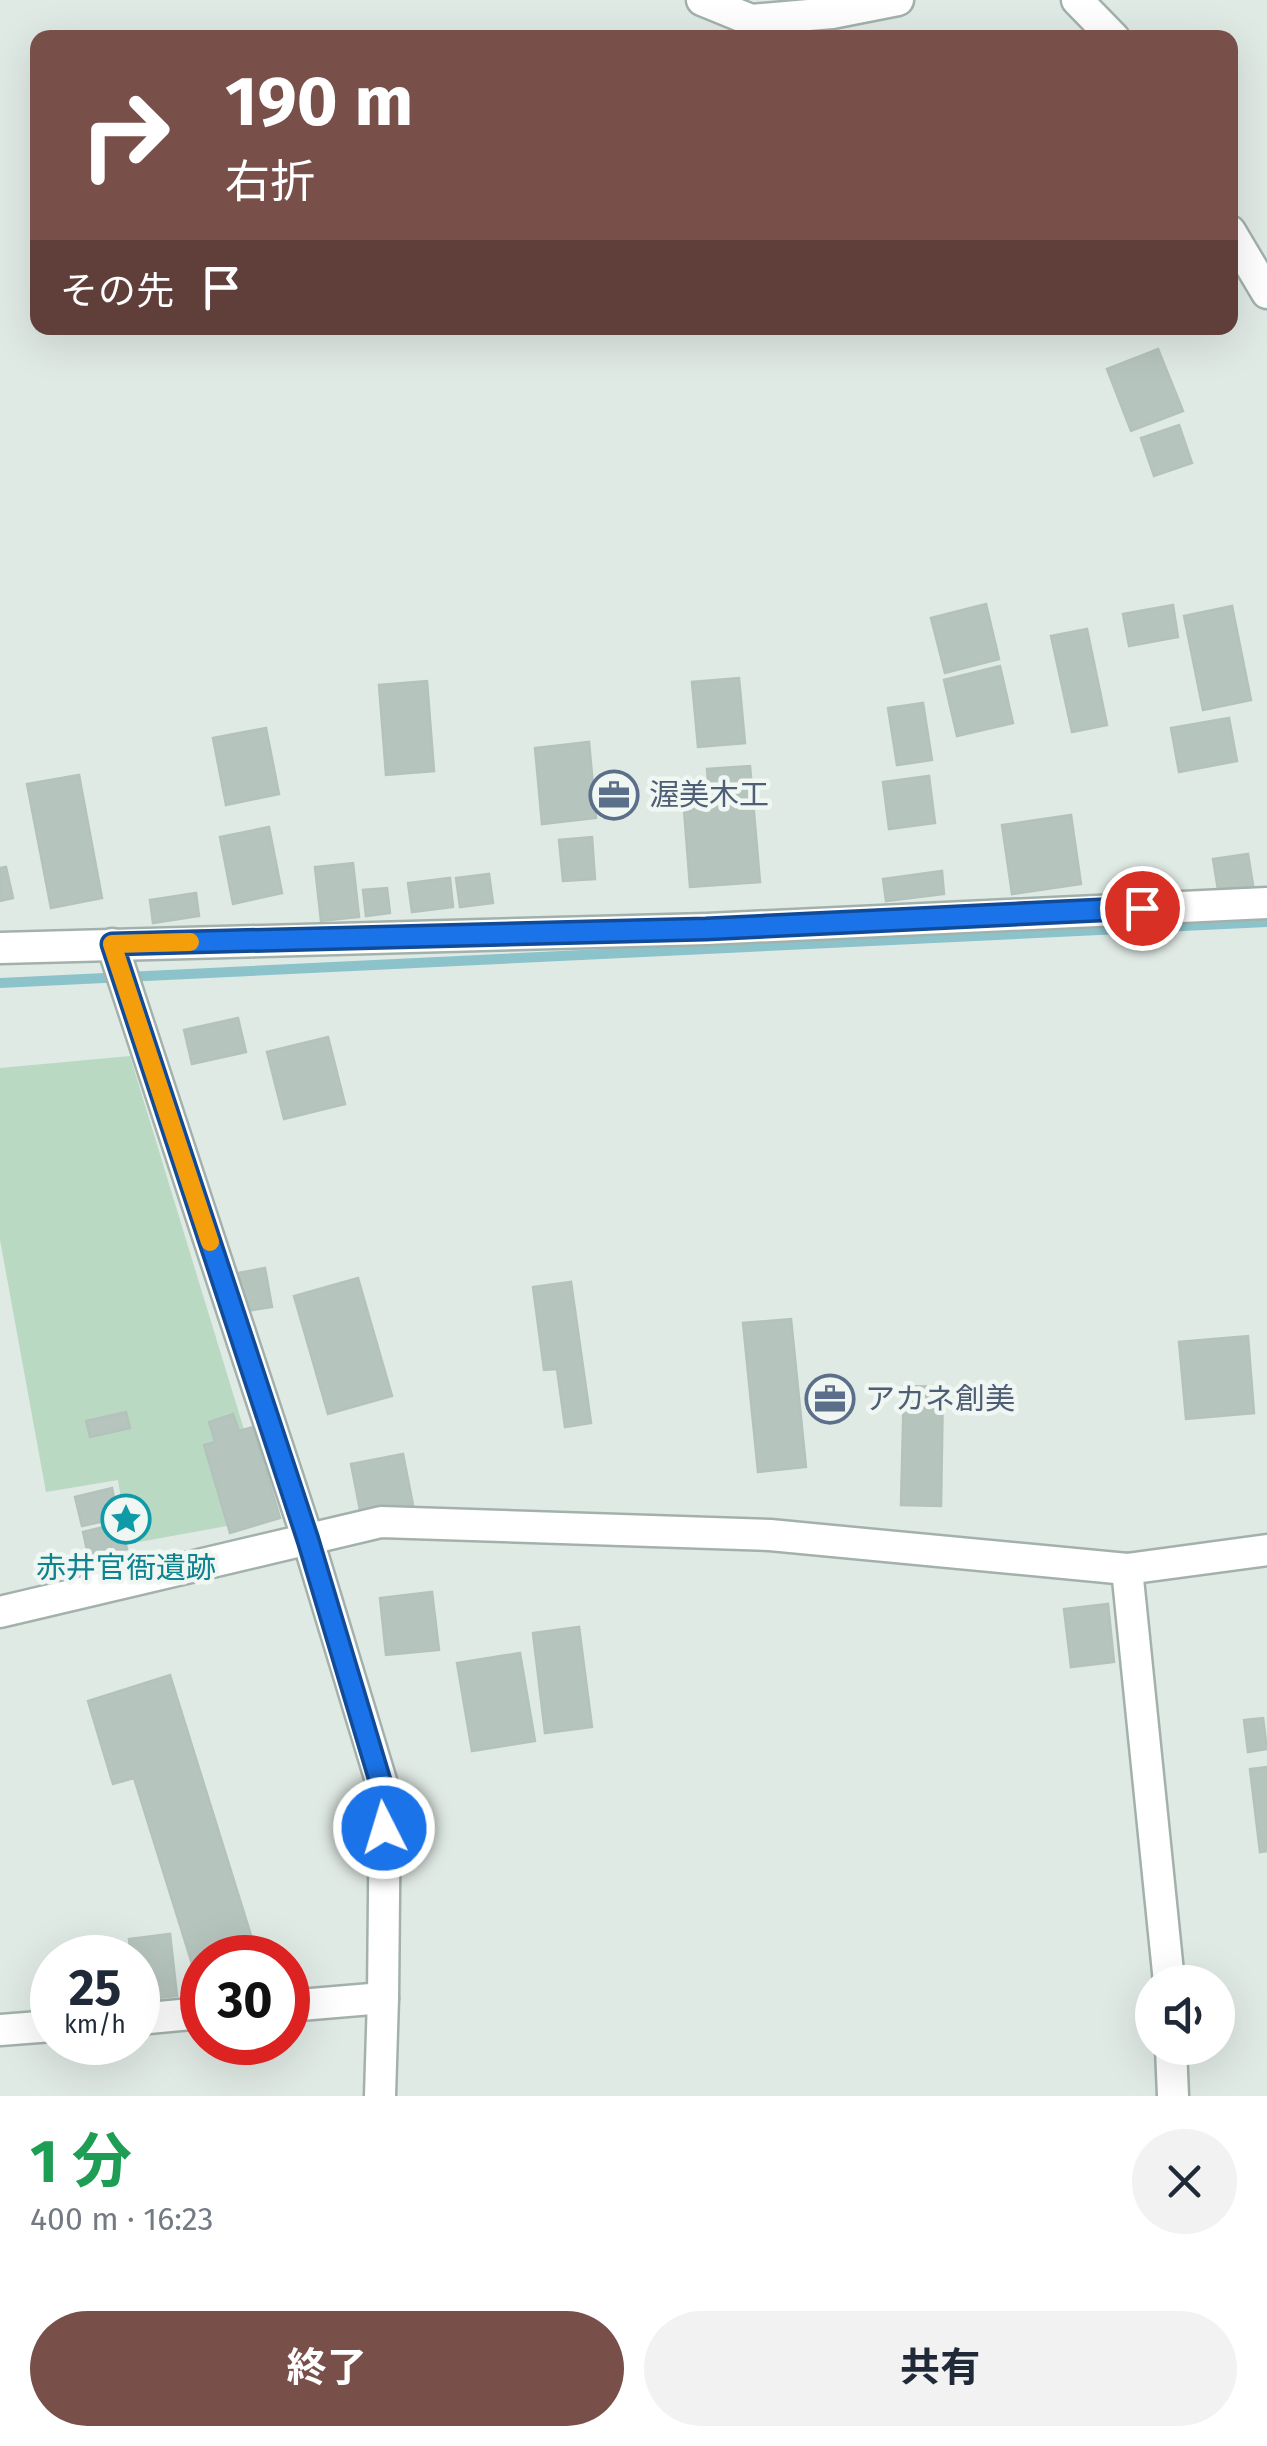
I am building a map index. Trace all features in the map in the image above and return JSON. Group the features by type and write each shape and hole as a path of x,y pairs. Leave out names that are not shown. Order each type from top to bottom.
{"street":[{"path":"702,0 751,20 832,13 898,0"},
{"path":"1077,0 1106,30"},
{"path":"1238,245 1267,293"},
{"path":"0,948 706,929 1267,903"},
{"path":"112,944 308,1540 384,1794 380,2096"},
{"path":"0,1612 381,1522 732,1534 1127,1570 1267,1550"},
{"path":"1127,1570 1167,1965"},
{"path":"310,2004 383,1998"},
{"path":"0,2030 30,2028"},
{"path":"1172,2065 1173,2096"}],"green space":[{"path":"130,1056 271,1518 128,1544 118,1480 46,1492 0,1240 0,1068"}],"building":[{"path":"1158,349 1183,411 1131,431 1107,369"},
{"path":"1179,425 1192,463 1154,476 1141,438"},
{"path":"986,604 999,659 945,673 931,618"},
{"path":"1173,605 1178,637 1129,646 1123,614"},
{"path":"1232,606 1251,700 1203,710 1184,616"},
{"path":"1087,629 1107,725 1072,732 1051,636"},
{"path":"1000,666 1013,723 957,736 944,680"},
{"path":"739,678 745,743 698,747 692,682"},
{"path":"427,681 434,771 386,775 379,685"},
{"path":"923,703 932,760 897,765 888,708"},
{"path":"1229,718 1237,761 1179,772 1171,728"},
{"path":"266,728 279,794 226,805 213,738"},
{"path":"589,742 596,818 542,824 535,748"},
{"path":"750,766 760,882 690,887 683,797 709,795 707,769"},
{"path":"79,775 102,898 51,908 27,784"},
{"path":"929,776 935,823 889,829 883,782"},
{"path":"1071,815 1081,884 1012,894 1002,825"},
{"path":"269,827 282,893 233,904 220,837"},
{"path":"592,837 595,879 563,881 559,840"},
{"path":"1248,854 1254,891 1219,896 1213,859"},
{"path":"353,863 359,917 321,921 315,867"},
{"path":"6,867 13,898 0,901 0,868"},
{"path":"942,871 944,894 886,901 883,879"},
{"path":"489,874 493,903 460,907 456,878"},
{"path":"450,878 453,907 412,912 408,883"},
{"path":"387,888 390,913 366,916 363,890"},
{"path":"196,893 199,916 153,923 150,900"},
{"path":"238,1018 246,1052 192,1064 184,1030"},
{"path":"328,1037 345,1104 284,1119 267,1052"},
{"path":"265,1268 272,1307 240,1312 233,1274"},
{"path":"358,1278 392,1396 328,1414 294,1296"},
{"path":"571,1282 591,1423 565,1427 557,1369 544,1370 533,1287"},
{"path":"791,1319 806,1467 758,1472 743,1323"},
{"path":"1248,1336 1254,1413 1186,1419 1179,1342"},
{"path":"904,1386 943,1387 941,1506 901,1505"},
{"path":"126,1412 130,1428 90,1437 86,1421"},
{"path":"233,1414 239,1431 253,1427 280,1518 230,1533 204,1445 215,1442 209,1422"},
{"path":"403,1454 413,1505 361,1515 351,1464"},
{"path":"112,1488 118,1518 82,1526 75,1497"},
{"path":"120,1523 127,1549 89,1559 83,1532"},
{"path":"432,1592 439,1650 386,1655 380,1598"},
{"path":"1108,1604 1114,1662 1071,1667 1064,1609"},
{"path":"579,1627 592,1727 545,1733 533,1633"},
{"path":"520,1653 535,1741 472,1751 457,1663"},
{"path":"170,1675 251,1935 183,1935 134,1778 113,1784 88,1701"},
{"path":"1263,1718 1267,1749 1248,1752 1244,1720"},
{"path":"1267,1767 1267,1851 1260,1852 1250,1769"},
{"path":"170,1934 177,1996 160,1998 160,1935"}],"waterway":[{"path":"0,983 1267,922"}],"slow traffic":[{"path":"190,942 112,944 210,1242"}],"place":[{"name":"渥美木工","path":"614,795"},
{"name":"アカネ創美","path":"830,1399"},
{"name":"赤井官衙遺跡","path":"126,1519"}],"route":[{"path":"384,1828 384,1794 308,1540 112,944 706,929 1142,908"}]}
